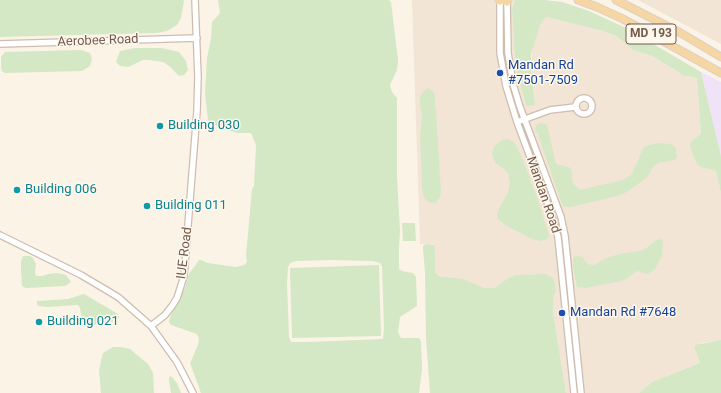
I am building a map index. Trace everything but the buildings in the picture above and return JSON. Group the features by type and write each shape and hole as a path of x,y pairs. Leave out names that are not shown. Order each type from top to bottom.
{"main road":[{"name":"MD 193","path":"578,0 623,19 721,73"},
{"name":"MD 193","path":"616,0 672,29 721,57"}],"street":[{"name":"IUE Road","path":"151,326 165,315 172,306 177,298 184,276 197,111 198,77 195,0"},
{"name":"Mandan Road","path":"504,1 509,62 515,93 561,217 565,236 581,393"},
{"name":"Mandan Road","path":"504,1 501,62 507,90 517,122 547,202 558,237 574,393"},
{"name":"Aerobee Road","path":"0,44 196,38"},
{"path":"517,122 550,110 575,107"},
{"path":"0,235 107,289 131,308 151,326 177,362 192,393"}],"shaded area":[{"path":"412,0 515,0 512,9 515,60 518,78 524,100 527,105 535,101 532,76 532,49 540,26 547,17 603,31 616,36 633,50 652,56 683,76 694,77 697,79 701,134 692,140 691,150 697,165 716,171 721,193 721,340 701,343 695,349 700,363 652,382 639,393 566,393 553,312 553,297 556,291 554,278 546,274 507,279 494,288 485,288 463,279 439,276 435,272 435,254 433,244 420,244"},
{"path":"638,0 721,0 721,44"},
{"path":"701,72 721,82 721,156"}],"green space":[{"path":"0,0 184,1 181,18 177,25 167,31 156,33 0,37"},
{"path":"218,0 389,0 391,2 398,60 397,70 390,85 392,92 397,98 397,176 400,231 399,269 413,273 416,277 417,306 400,317 398,332 401,338 419,338 421,342 422,370 419,393 201,393 190,363 198,345 199,339 197,334 171,325 169,322 170,317 185,288 189,274 199,260 208,263 236,267 244,265 247,262 246,256 252,189 254,186 256,145 251,133 238,133 227,130 212,124 208,120 205,93 207,58 211,38 212,22 220,13","holes":["331,260 373,261 380,263 382,266 383,339 291,342 289,337 287,284 288,267 290,263 296,261"]},
{"path":"515,0 544,0 562,2 589,11 626,28 701,72 721,156 721,193 716,171 697,165 691,150 690,145 692,140 701,134 697,79 694,77 683,76 652,56 633,50 616,36 603,31 547,17 544,19 540,26 531,54 535,104 532,106 526,105 518,78 515,60 512,9"},
{"path":"135,48 161,48 179,52 186,61 188,70 184,75 179,76 163,62 143,60 128,67 120,66 116,62 120,51"},
{"path":"81,50 90,53 92,59 90,66 82,71 5,73 2,71 1,67 1,57 5,52"},
{"path":"428,88 433,91 435,97 441,191 440,197 435,203 429,202 424,198 422,187 420,135 422,116 420,96"},
{"path":"541,122 547,125 556,164 571,168 573,184 580,190 623,180 631,175 645,146 659,143 670,144 676,149 677,158 658,163 652,168 645,179 625,193 571,207 564,207 538,134 535,130 536,125"},
{"path":"508,139 514,142 522,158 538,200 549,236 548,239 541,241 532,239 505,225 497,218 497,213 508,192 510,183 508,173 495,163 492,154 494,147 502,140"},
{"path":"402,223 415,223 416,241 403,241"},
{"path":"661,239 663,241 662,255 655,269 648,274 637,271 626,279 617,282 585,288 577,287 573,267 573,258 575,256 582,257 587,263 594,265 606,258 644,250 656,240"},
{"path":"426,244 434,245 435,272 439,276 463,279 485,288 494,288 516,275 546,274 554,278 556,291 553,297 553,312 566,393 430,393 426,338 425,272 423,249 423,246"},
{"path":"23,256 30,256 33,258 36,264 36,276 57,273 66,275 71,282 65,286 26,288 22,286 21,262"},
{"path":"379,265 381,336 292,338 290,268"},
{"path":"84,294 118,314 119,318 109,323 84,326 78,305 48,307 38,306 37,304 37,301 68,299"},
{"path":"721,340 721,393 639,393 652,382 700,363 695,345"},
{"path":"113,347 130,349 148,364 153,373 154,393 101,393 99,370 103,353"},
{"path":"171,376 177,383 181,393 171,393 169,377"}],"place":[{"name":"Mandan Rd #7501-7509","path":"500,73"},
{"name":"Building 030","path":"160,126"},
{"name":"Building 006","path":"17,190"},
{"name":"Building 011","path":"147,206"},
{"name":"Mandan Rd #7648","path":"562,313"},
{"name":"Building 021","path":"39,322"}]}
